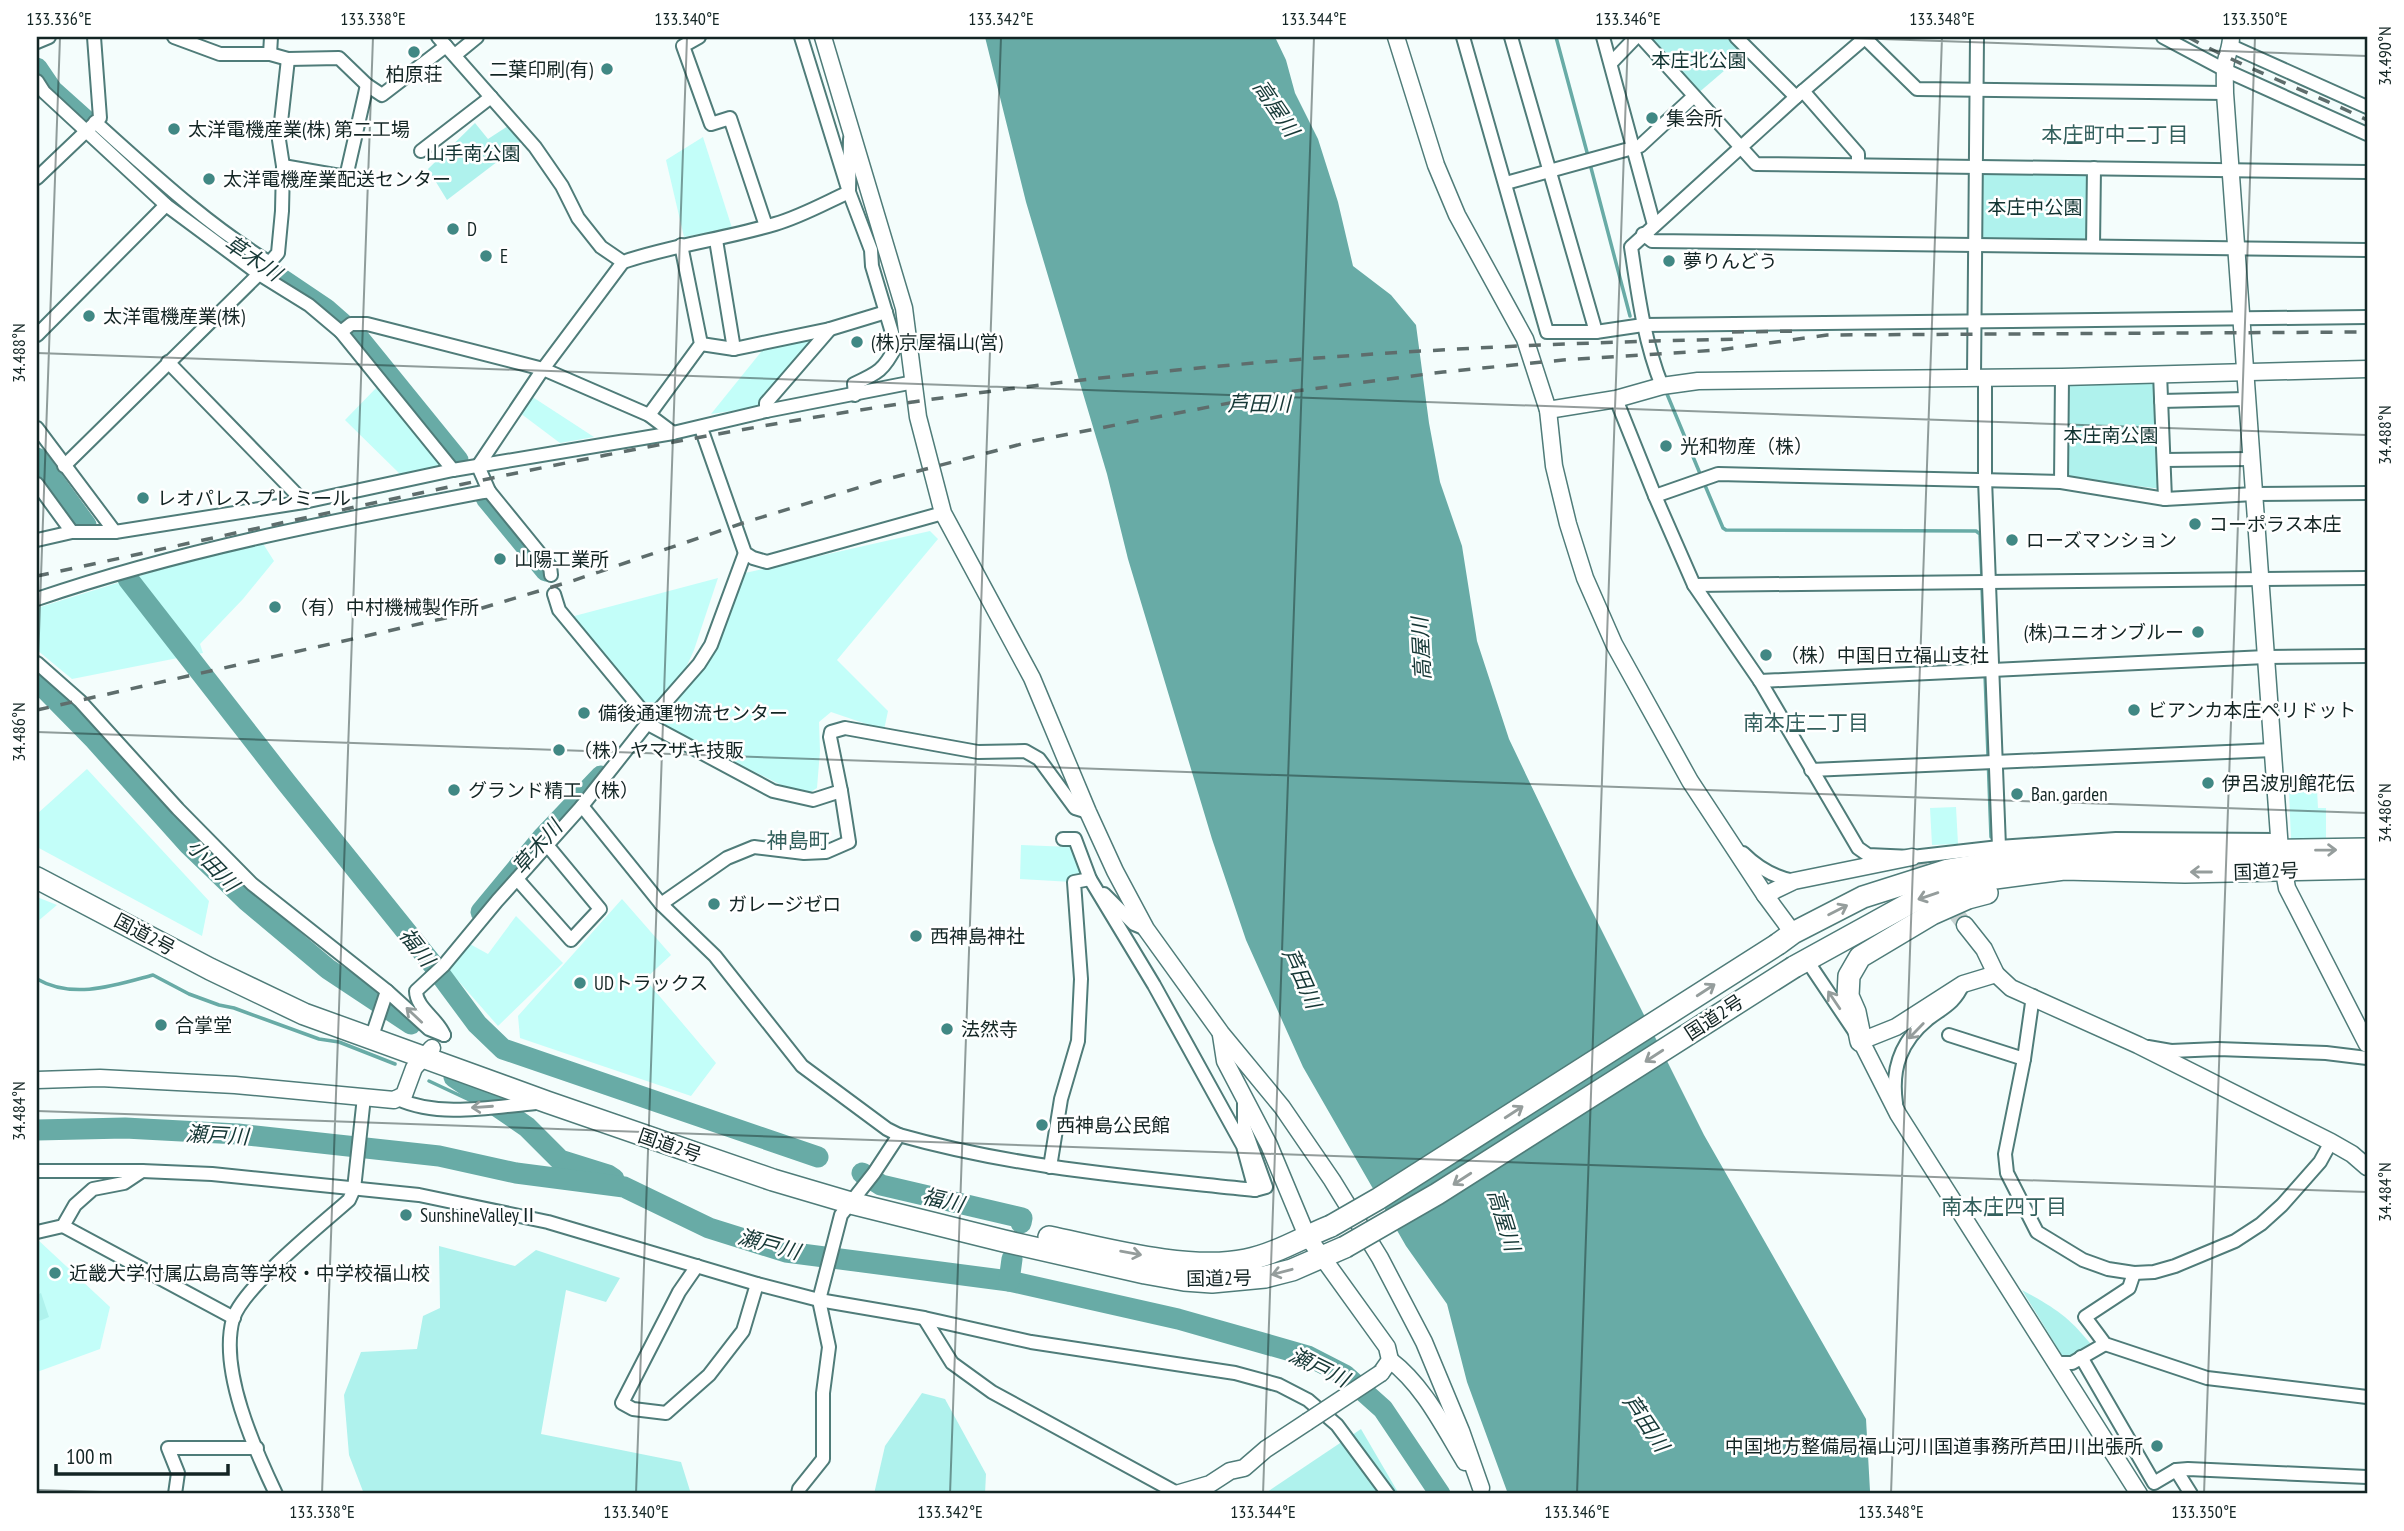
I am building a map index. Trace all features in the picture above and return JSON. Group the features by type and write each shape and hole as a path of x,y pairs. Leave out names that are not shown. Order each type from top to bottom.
{"highway":[{"name":"国道2号","path":"433,1047 547,1102 773,1180 858,1194 1099,1248 1191,1262 1245,1261 1267,1255 1331,1226 1390,1192 1786,939 1863,897 1948,870 2046,853 2281,853 2367,849"},
{"name":"国道2号","path":"37,862 310,1002 433,1047 771,1166 1004,1241 1144,1273 1184,1280 1226,1281 1265,1277 1292,1270 1345,1247 1437,1194 1800,963 1923,896 1992,879 2064,869 2185,872 2281,853 2367,868"},
{"path":"1861,1041 1855,1012 1848,996 1849,976 1860,957 1931,914 1968,898 2025,880 2106,870"},
{"name":"国道2号","path":"37,878 304,1014 375,1026"}],"street":[{"path":"37,42 49,37"},
{"path":"37,178 100,118 94,37"},
{"path":"174,37 220,54 270,54 288,59 339,58 367,85 382,95 446,46 477,37"},
{"path":"270,54 271,37"},
{"path":"699,37 683,46 711,124 730,118 766,226"},
{"path":"801,37 849,192 870,250 904,308"},
{"path":"1396,37 1436,165 1457,215 1525,339 1548,410 1554,466 1585,578 1638,690 1721,830 1765,895 1786,939"},
{"path":"1463,37 1547,332 1596,332 1643,325 2367,317"},
{"path":"1511,37 1596,332"},
{"path":"1603,37 1654,225"},
{"path":"1611,63 1638,37 1756,164 2367,172"},
{"path":"1737,37 1799,94 1858,154 1858,164"},
{"path":"1662,386 1643,325 1630,247 1865,37 1917,89 2225,93"},
{"path":"1977,37 1975,321 1985,479 1990,762 1999,847"},
{"path":"2163,37 2225,71 2367,134"},
{"path":"823,38 904,308 918,417 943,513 1032,678 1088,812 1146,929 1221,1033 1289,1118 1332,1180 1380,1258 1424,1342 1483,1491"},
{"path":"2367,107 2231,41 2225,71 2225,93 2281,853 2287,888 2367,1044"},
{"path":"446,46 535,147 562,186 578,218 601,247 623,262"},
{"path":"64,466 265,269 278,253 283,166 279,140 288,59"},
{"path":"37,81 44,92 243,247 309,305 344,329 453,470"},
{"path":"283,166 346,177 367,85"},
{"path":"421,151 491,97"},
{"path":"1506,183 1640,146 1693,97"},
{"path":"849,192 850,121"},
{"path":"91,127 166,205 265,269"},
{"path":"2093,246 2094,168"},
{"path":"478,466 543,369 623,262 681,245 716,240 774,225 849,192"},
{"path":"37,335 166,205"},
{"path":"1643,234 1652,241 2367,250"},
{"path":"716,240 734,349"},
{"path":"649,415 701,344 681,245"},
{"path":"855,395 854,384 878,373 886,365 896,346 872,266 870,250"},
{"path":"701,344 734,349 830,329 886,312"},
{"path":"344,329 367,324 543,369 649,415 673,433"},
{"path":"766,411 766,403 830,329"},
{"path":"168,362 304,502"},
{"path":"1548,410 1616,399 1662,386 1698,381 2062,377 2367,369"},
{"path":"2160,373 2165,499"},
{"path":"2061,482 2062,377"},
{"path":"37,540 72,532 115,531 304,502 453,470 702,428 766,411 915,382"},
{"path":"2161,401 2246,398"},
{"path":"1616,399 1695,585 1760,681 1858,848 1868,855 1912,857"},
{"path":"37,428 115,531"},
{"path":"702,428 745,553 753,558 767,562 943,513"},
{"path":"2164,460 2250,459"},
{"path":"478,466 489,491 550,566 551,575"},
{"path":"1655,496 1718,474 2061,482 2165,499 2254,494 2367,493"},
{"path":"37,484 72,532"},
{"path":"37,599 182,556 489,491"},
{"path":"37,1080 100,1078 235,1085 363,1102 398,1099 404,1095 414,1068 433,1047 441,1027 416,998 416,991 444,965 582,806 699,664 711,645 745,553"},
{"path":"1695,585 2367,578"},
{"path":"554,594 559,610 649,722 774,792 813,800 841,791"},
{"path":"1760,681 2266,657 2367,656"},
{"path":"37,663 80,701 178,809 252,884 429,1029 433,1047"},
{"path":"661,904 727,858 754,847 804,853 826,852 849,842 830,737 831,732 845,728 978,752 1025,751 1039,758 1075,808 1088,812"},
{"path":"1811,770 2273,750"},
{"path":"582,806 661,904 715,956 777,1038 802,1066 899,1135 946,1148 1050,1167 1255,1190 1266,1187 1244,1126 1244,1094"},
{"path":"1721,830 1753,863 1774,877 1794,881"},
{"path":"1063,839 1075,839 1090,879 1154,985 1227,1115 1243,1146 1255,1190"},
{"path":"1765,895 1794,881 1912,857 1999,847 2116,839 2281,853"},
{"path":"517,879 571,940 600,909 547,845"},
{"path":"1090,879 1134,924 1146,929"},
{"path":"1050,1167 1061,1099 1079,1041 1081,979 1074,883 1090,879"},
{"path":"1965,926 1984,950 1996,974 2011,988 2034,996 2138,1045 2331,1142 2352,1154 2367,1167"},
{"path":"1800,963 1861,1041 1898,1114 2138,1494"},
{"path":"1861,1041 1896,1027 1963,984 1996,974"},
{"path":"1898,1114 1894,1074 1900,1051 1914,1032 1956,998 1963,984"},
{"path":"375,1026 387,993"},
{"path":"2034,996 2005,1154 2007,1173 2037,1232 2073,1254 2108,1269 2134,1273 2154,1272 2235,1241 2261,1224 2282,1205 2308,1176 2331,1142"},
{"path":"1221,1033 1225,1061 1269,1145 1307,1236 1387,1347 1386,1366"},
{"path":"1949,1035 2024,1059"},
{"path":"2138,1045 2171,1051 2245,1049 2326,1052 2367,1058"},
{"path":"398,1099 408,1104 448,1110 547,1102"},
{"path":"276,1494 234,1388 229,1350 234,1318 257,1283 349,1200 355,1187 363,1102"},
{"path":"798,1494 823,1459 823,1393 829,1347 820,1296 858,1194 899,1135"},
{"path":"37,1171 142,1171 267,1178 419,1195 548,1223 757,1284 1031,1342 1235,1373 1279,1385 1308,1400 1337,1425 1388,1494"},
{"path":"63,1226 75,1205 93,1189 124,1183 142,1171"},
{"path":"37,1232 63,1226 234,1318"},
{"path":"696,1266 679,1292 622,1403 633,1409 666,1413 709,1375 743,1331 757,1284"},
{"path":"2134,1273 2129,1288 2085,1317 2105,1343 2207,1378 2367,1397"},
{"path":"924,1318 952,1363 992,1392 1176,1494 1210,1484 1230,1471 1244,1468 1266,1448 1386,1366"},
{"path":"2057,1363 2072,1363 2105,1343"},
{"path":"2081,1357 2154,1483 2176,1470 2367,1477"},
{"path":"1386,1366 1408,1374 1483,1491"},
{"path":"1430,1406 1445,1415 1455,1416"},
{"path":"175,1494 177,1473 168,1448 257,1448"},
{"path":"2176,1470 2191,1494"}],"shaded area":[{"path":"703,137 732,228 684,237 666,160"},
{"path":"821,333 759,407 711,414 769,342"},
{"path":"380,384 441,460 439,468 401,475 345,420"},
{"path":"531,396 594,437 560,443 520,413"},
{"path":"930,531 938,539 837,660 888,711 884,730 831,712 819,722 817,788 809,793 793,791 658,724 697,677 710,656 736,575"},
{"path":"262,542 274,561 243,599 200,644 203,653 72,679 37,650 37,608 162,569"},
{"path":"718,578 685,670 644,715 563,619"},
{"path":"87,769 209,901 202,936 37,847 37,814"},
{"path":"2317,790 2318,808 2326,808 2326,840 2293,841 2289,792"},
{"path":"1956,807 1958,844 1932,845 1930,808"},
{"path":"1021,845 1071,847 1080,865 1080,874 1072,882 1020,879"},
{"path":"37,897 57,905 37,922"},
{"path":"622,899 671,955 645,979 716,1063 691,1096 520,1038 518,1016"},
{"path":"516,916 563,963 498,1026 447,968 468,943 488,954"},
{"name":"近畿大学付属広島高等学校・中学校福山校","path":"37,1239 110,1307 100,1349 37,1372"}],"green space":[{"name":"本庄北公園","path":"1645,37 1729,37 1745,53 1697,94"},
{"name":"山手南公園","path":"475,123 488,139 508,126 523,142 447,200 428,169"},
{"name":"本庄中公園","path":"1984,171 2089,174 2089,235 2085,242 1987,240 1982,236 1981,176"},
{"name":"本庄南公園","path":"2152,382 2157,385 2162,489 2069,478 2063,474 2065,384"},
{"path":"439,1246 515,1266 536,1250 620,1278 606,1302 566,1290 541,1434 681,1462 691,1494 364,1494 349,1455 344,1395 361,1352 417,1349 423,1316 440,1308"},
{"path":"2022,1290 2062,1315 2094,1348 2066,1362"},
{"path":"41,1293 49,1317 37,1322 37,1295"},
{"path":"922,1393 945,1399 986,1474 985,1494 874,1494 885,1446"},
{"path":"1361,1429 1399,1494 1264,1494"}],"water":[{"name":"芦田川","path":"985,37 1275,37 1286,60 1295,93 1318,139 1338,202 1353,266 1391,295 1416,325 1440,482 1462,546 1477,641 1509,739 1704,1135 1866,1419 1870,1491 1875,1494 1508,1494 1467,1382 1447,1304 1406,1246 1303,1067 1246,940 1212,839 1128,559 1107,474 1026,202"}],"waterway":[{"path":"1556,37 1588,156"},
{"name":"草木川","path":"37,68 52,90 109,141"},
{"path":"1590,164 1630,316"},
{"name":"草木川","path":"180,204 207,227 326,309 359,338 458,460"},
{"path":"1667,394 1701,476"},
{"name":"福川","path":"37,458 86,525"},
{"path":"1704,483 1726,530 1976,531 1980,534 1982,579"},
{"name":"草木川","path":"486,498 546,571"},
{"name":"福川","path":"128,579 477,1024 503,1049 818,1157"},
{"path":"1982,587 1985,666"},
{"path":"1985,674 1991,837"},
{"name":"小田川","path":"37,681 95,740 189,845 247,901 328,969 411,1024"},
{"name":"草木川","path":"481,912 543,837 601,776"},
{"path":"37,979 65,989 80,990 110,986 153,975 189,994 319,1039 339,1042 395,1064"},
{"name":"小田川","path":"454,1077 527,1127 560,1160 614,1179"},
{"path":"429,1081 478,1104"},
{"name":"小田川","path":"498,1112 519,1121"},
{"name":"瀬戸川","path":"37,1130 125,1128 238,1134 439,1156 516,1173 624,1187 709,1228 786,1252 1009,1281 1178,1319 1308,1356 1345,1375 1383,1409 1440,1494"},
{"name":"福川","path":"862,1173 881,1185 1022,1218 1021,1223"},
{"name":"福川","path":"1009,1281 1012,1259"}],"tunnel":[{"path":"1912,857 1965,925"}],"railway":[{"path":"2188,37 2367,120"},
{"path":"1732,332 1802,331"},
{"path":"37,710 459,615 880,481 1033,441 1281,393 1443,372 1563,360 1719,350 1827,335 2367,332"},
{"path":"37,576 583,460 803,419 913,402 1119,376 1326,357 1534,345 1742,339"}],"place":[{"name":"柏原荘","path":"414,52"},
{"name":"二葉印刷(有)","path":"607,69"},
{"name":"集会所","path":"1652,118"},
{"name":"太洋電機産業(株) 第二工場","path":"174,129"},
{"name":"太洋電機産業配送センター","path":"209,179"},
{"name":"D","path":"453,229"},
{"name":"E","path":"486,256"},
{"name":"夢りんどう","path":"1669,261"},
{"name":"太洋電機産業(株)","path":"89,316"},
{"name":"(株)京屋福山(営)","path":"857,342"},
{"name":"光和物産（株）","path":"1666,446"},
{"name":"レオパレス プレミール","path":"143,498"},
{"name":"コーポラス本庄","path":"2195,524"},
{"name":"ローズマンション","path":"2012,540"},
{"name":"山陽工業所","path":"500,559"},
{"name":"（有）中村機械製作所","path":"275,607"},
{"name":"(株)ユニオンブルー","path":"2198,632"},
{"name":"（株）中国日立福山支社","path":"1766,655"},
{"name":"ビアンカ本庄ペリドット","path":"2134,710"},
{"name":"備後通運物流センター","path":"584,713"},
{"name":"（株）ヤマザキ技販","path":"559,750"},
{"name":"伊呂波別館花伝","path":"2208,783"},
{"name":"グランド精工（株）","path":"454,790"},
{"name":"Ban. garden","path":"2017,794"},
{"name":"ガレージゼロ","path":"714,904"},
{"name":"西神島神社","path":"916,936"},
{"name":"UDトラックス","path":"580,983"},
{"name":"合掌堂","path":"161,1025"},
{"name":"法然寺","path":"947,1029"},
{"name":"西神島公民館","path":"1042,1125"},
{"name":"SunshineValleyⅡ","path":"406,1215"},
{"name":"近畿大学付属広島高等学校・中学校福山校","path":"55,1273"},
{"name":"中国地方整備局福山河川国道事務所芦田川出張所","path":"2157,1446"}],"district":[{"name":"本庄町中二丁目","path":"2115,134"},
{"name":"南本庄二丁目","path":"1806,722"},
{"name":"神島町","path":"798,840"},
{"name":"南本庄四丁目","path":"2004,1206"}],"water label":[{"name":"高屋川","path":"1276,108"},
{"name":"高屋川","path":"1421,649"},
{"name":"高屋川","path":"1504,1220"}]}
